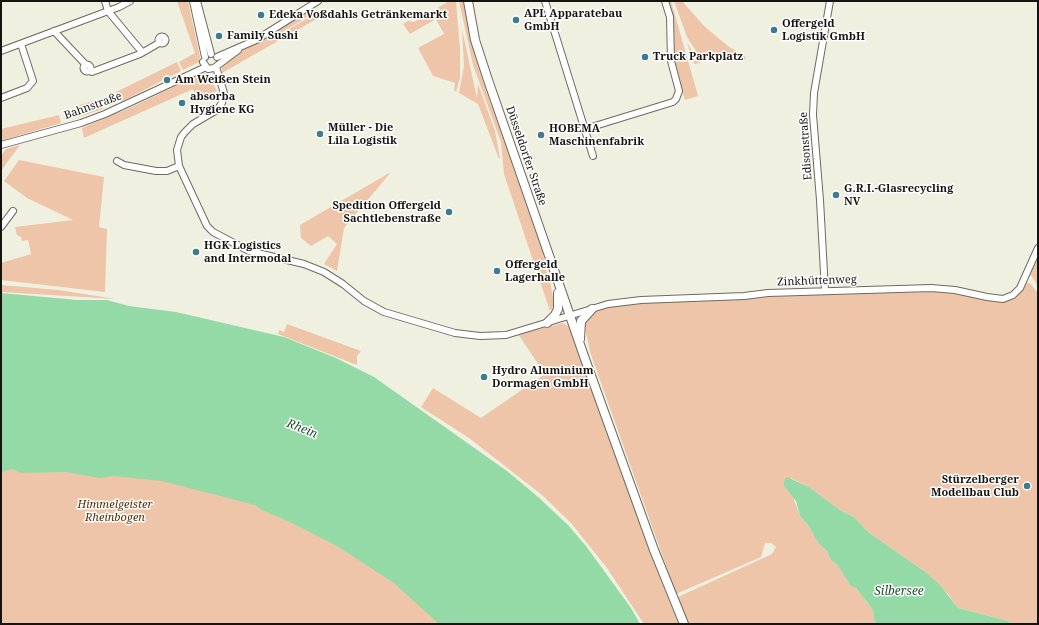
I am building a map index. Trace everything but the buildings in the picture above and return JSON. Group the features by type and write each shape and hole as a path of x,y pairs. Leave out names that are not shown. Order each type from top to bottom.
{"main road":[{"name":"Düsseldorfer Straße","path":"468,1 480,57 580,346 656,556 684,624"},
{"path":"547,323 555,315 558,309 558,282"},
{"path":"580,346 581,321 592,309"}],"street":[{"path":"105,1 108,11 142,52"},
{"path":"1,51 108,11 130,1"},
{"path":"117,161 124,165 156,172 167,171 179,166 177,150 181,137 193,124 219,108 224,96 222,86 211,62 193,1"},
{"path":"197,1 211,62"},
{"name":"Bahnstraße","path":"1,145 80,123 105,114 242,47 286,22 318,1"},
{"path":"546,1 594,156"},
{"path":"585,129 673,102 678,96 678,86 671,61 670,17 665,1"},
{"name":"Edisonstraße","path":"825,291 821,206 813,115 814,93 830,1"},
{"path":"54,31 88,68 99,69 140,54 160,43"},
{"path":"1,98 27,88 33,81 21,44"},
{"name":"Zinkhüttenweg","path":"179,166 204,222 214,232 249,251 304,264 324,272 343,284 364,301 384,312 433,328 468,336 506,335 627,300 825,291 941,288 1004,299 1013,295 1020,288 1038,248"},
{"path":"1,227 13,211"}],"green space":[{"path":"177,1 188,1 200,57 199,62 183,70 179,62 195,53"},
{"path":"449,1 456,1 460,50 460,78 456,92 454,90 455,83 433,76 418,48 444,34 436,19 410,34 403,24 408,21 414,22"},
{"path":"459,1 464,1 475,52 491,105 495,107 542,242 545,268 550,281 554,303 550,311 504,174 501,142 473,65"},
{"path":"668,1 671,1 698,96 685,100 674,67"},
{"path":"674,1 682,1 705,27 728,46 746,57 745,60 736,55 703,62 687,37"},
{"path":"316,9 320,17 222,73 222,67 227,63 225,61 310,10 312,13 309,16 258,47 310,17"},
{"path":"462,29 477,98 478,84 495,131 499,159 478,104 459,93 464,66"},
{"path":"687,43 700,63 694,64"},
{"path":"177,62 181,71 121,102 116,92"},
{"path":"202,73 208,73 217,91 197,99 193,89 84,138 82,128 132,107"},
{"path":"99,99 103,109 78,117 74,107"},
{"path":"59,115 61,123 1,141 1,129"},
{"path":"20,145 1,171 1,156 6,149"},
{"path":"19,160 104,177 99,227 107,229 105,292 1,280 1,263 31,254 28,240 22,241 21,237 17,235 15,227 73,220 27,198 4,181"},
{"path":"391,172 344,228 337,271 324,264 337,244 328,236 311,246 301,238 300,225"},
{"path":"1038,256 1038,286 1030,274"},
{"path":"1026,283 1030,283 1038,293 1038,624 1011,624 1008,621 958,608 948,594 924,571 868,532 854,517 840,510 809,487 791,478 793,497 800,516 808,525 819,544 827,551 830,559 838,566 851,585 856,588 873,610 875,624 689,624 678,597 772,554 776,547 771,543 765,543 761,557 676,594 590,352 585,322 591,313 607,307 653,301 939,290 1000,302 1020,292"},
{"path":"1,285 58,290 116,299 1,292"},
{"path":"563,323 569,327 591,383 650,553 679,624 644,624 607,568 571,523 542,495 469,438 421,407 433,388 481,418 545,374 518,334"},
{"path":"287,324 361,351 357,356 357,365 278,334 279,330 284,332"},
{"name":"Himmelgeister Rheinbogen","path":"1,388 517,624 1,624"}],"water":[{"name":"Rhein","path":"1,293 77,300 107,300 129,306 176,312 284,337 336,358 374,377 507,471 537,496 568,525 586,546 631,608 640,624 439,624 394,583 337,546 290,522 262,510 255,505 162,481 114,476 100,478 66,472 21,473 13,469 1,472"},
{"name":"Silbersee","path":"787,477 809,487 840,510 854,517 868,532 924,571 940,585 958,608 1008,621 1011,624 875,624 873,610 856,588 851,586 838,566 830,559 827,551 819,544 808,525 800,516 796,501 784,486 784,481"}],"place":[{"name":"Edeka Voßdahls Getränkemarkt","path":"261,15"},
{"name":"APL Apparatebau GmbH","path":"516,20"},
{"name":"Offergeld Logistik GmbH","path":"774,30"},
{"name":"Family Sushi","path":"219,36"},
{"name":"Truck Parkplatz","path":"645,57"},
{"name":"Am Weißen Stein","path":"167,80"},
{"name":"absorba Hygiene KG","path":"182,103"},
{"name":"Müller - Die Lila Logistik","path":"320,134"},
{"name":"HOBEMA Maschinenfabrik","path":"541,135"},
{"name":"G.R.I.-Glasrecycling NV","path":"836,195"},
{"name":"Spedition Offergeld Sachtlebenstraße","path":"449,212"},
{"name":"HGK Logistics and Intermodal","path":"196,252"},
{"name":"Offergeld Lagerhalle","path":"497,271"},
{"name":"Hydro Aluminium Dormagen GmbH","path":"484,377"},
{"name":"Stürzelberger Modellbau Club","path":"1027,486"}]}
